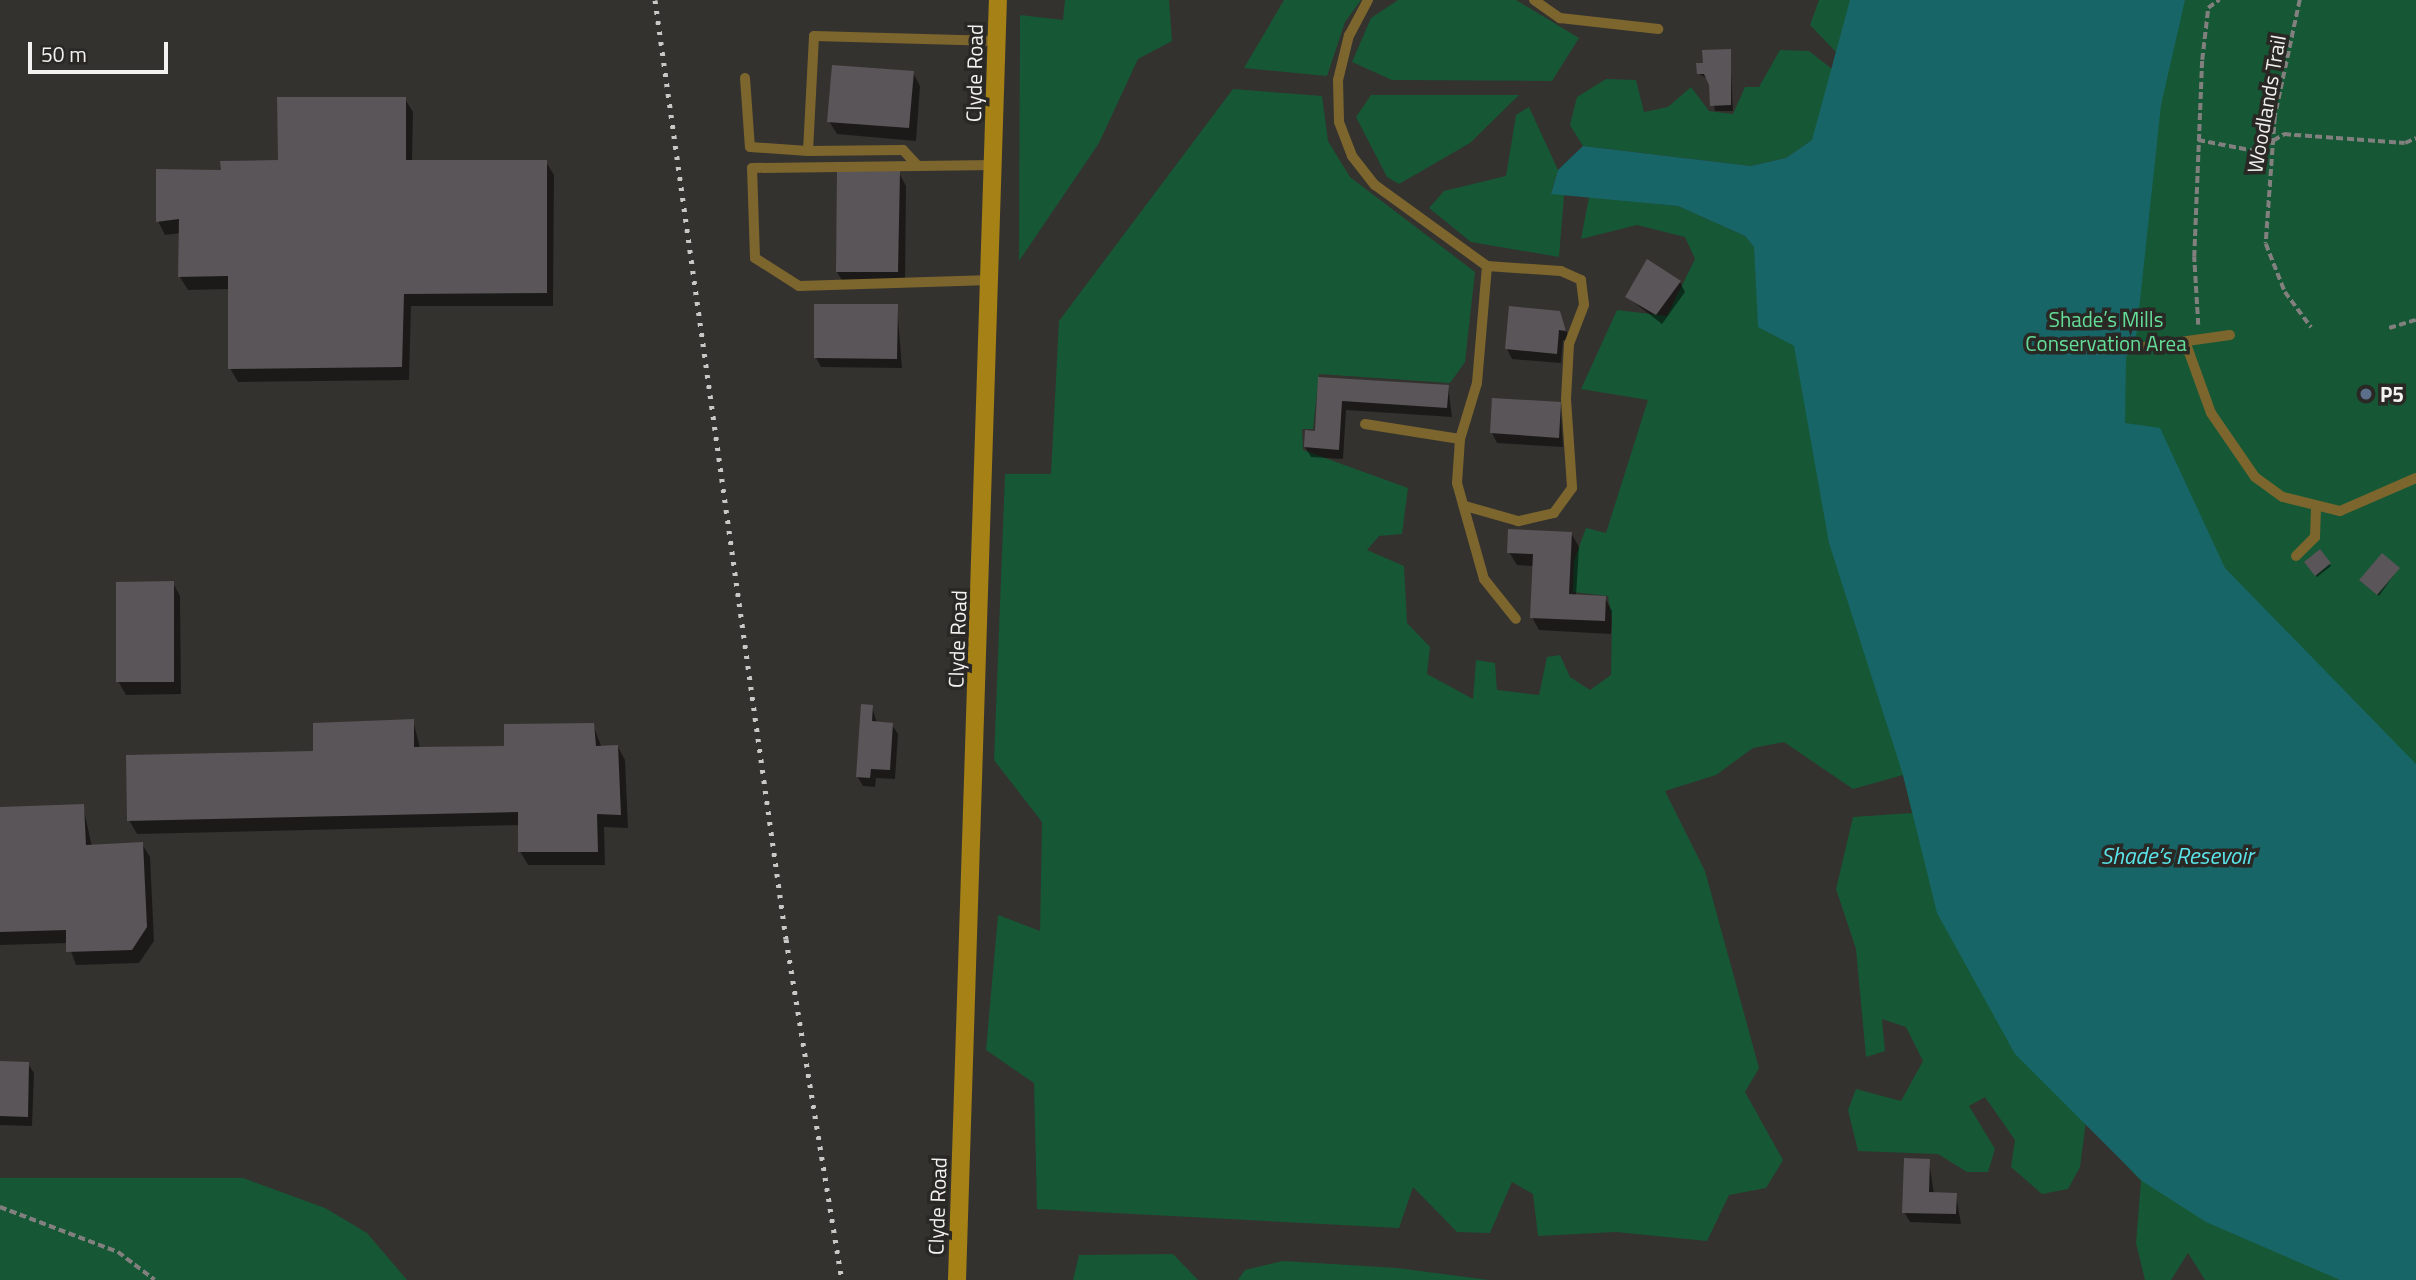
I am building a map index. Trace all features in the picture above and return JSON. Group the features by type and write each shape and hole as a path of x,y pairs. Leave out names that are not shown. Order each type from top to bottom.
{"main road":[{"name":"Clyde Road","path":"957,1280 995,165 998,0"}],"lane":[{"path":"1368,0 1349,35 1338,80 1339,122 1352,156 1375,185 1487,266 1561,271 1581,281 1584,304 1569,344 1566,399 1572,488 1554,513 1518,521 1465,506"},
{"path":"1534,0 1560,18 1658,29"},
{"path":"808,151 814,36 997,41"},
{"path":"745,78 750,147 808,151 903,150 917,164"},
{"path":"991,281 799,286 755,258 752,168 995,165"},
{"path":"1487,266 1477,383 1461,439 1457,483 1484,579 1516,619"},
{"path":"2130,348 2186,344 2230,335"},
{"path":"2186,344 2211,413 2255,477 2316,510 2366,505 2416,478"},
{"path":"1365,424 1461,439"},
{"path":"2296,556 2315,537 2316,510"}],"path":[{"path":"2186,344 2198,327 2198,140 2208,8 2219,0"},
{"name":"Woodlands Trail","path":"2300,0 2272,141 2266,244 2284,292 2311,327"},
{"path":"2198,140 2255,151 2284,134 2406,143 2416,138"},
{"path":"2389,328 2416,320"},
{"path":"0,1207 118,1252 155,1280"}],"green space":[{"path":"1065,0 1169,0 1172,41 1138,59 1099,143 1019,261 1020,15 1063,20"},
{"path":"1284,0 1361,0 1345,22 1327,76 1244,68"},
{"path":"1398,0 1516,0 1579,38 1552,81 1392,80 1352,62 1371,18"},
{"name":"Shade’s Mills Conservation Area","path":"1819,0 2416,0 2416,1280 2205,1280 2188,1253 2171,1280 2145,1280 2136,1243 2141,1181 2086,1121 2080,1167 2068,1189 2042,1194 2011,1167 2015,1140 1985,1097 1969,1106 1995,1149 1988,1172 1967,1172 1938,1154 1858,1151 1848,1110 1856,1089 1901,1101 1923,1061 1906,1027 1882,1019 1885,1051 1866,1057 1856,949 1836,889 1853,817 1912,813 1903,775 1853,789 1784,742 1753,748 1716,775 1665,791 1705,871 1759,1068 1745,1092 1783,1160 1766,1188 1729,1195 1707,1241 1616,1232 1538,1236 1533,1194 1512,1182 1490,1233 1457,1232 1413,1187 1399,1228 1037,1209 1034,1083 986,1050 998,915 1040,931 1042,822 994,760 1005,474 1051,474 1059,321 1233,89 1322,96 1328,141 1350,177 1475,272 1465,362 1450,383 1319,374 1313,429 1302,429 1303,450 1408,488 1402,534 1379,536 1367,550 1404,566 1407,623 1430,647 1427,674 1473,699 1476,660 1495,663 1497,690 1539,695 1547,657 1560,655 1570,677 1590,690 1611,675 1612,620 1608,596 1573,592 1574,561 1586,528 1606,533 1648,400 1581,389 1617,310 1667,316 1695,259 1685,237 1637,225 1581,239 1589,197 1678,206 1745,236 1754,247 1759,327 1811,141 1786,158 1751,166 1583,146 1570,125 1577,97 1606,79 1636,80 1644,112 1668,107 1691,87 1709,111 1733,114 1745,87 1759,87 1780,50 1809,51 1832,69 1836,52 1810,25"},
{"path":"1371,95 1519,95 1470,143 1399,184 1387,177 1356,117"},
{"path":"1529,107 1558,170 1551,193 1564,195 1559,257 1471,242 1429,208 1444,191 1506,176 1516,115"},
{"path":"0,1178 243,1178 325,1208 367,1233 407,1280 0,1280"},
{"path":"1173,1254 1198,1280 1073,1280 1079,1255"},
{"path":"1283,1261 1397,1268 1489,1280 1238,1280 1245,1270"}],"water":[{"name":"Shade’s Resevoir","path":"1850,0 2185,0 2161,105 2136,338 2126,357 2125,423 2160,428 2225,568 2416,764 2416,1280 2340,1280 2206,1222 2142,1181 2015,1054 1937,913 1903,775 1829,543 1794,346 1758,327 1754,247 1745,236 1678,206 1551,194 1558,170 1583,146 1751,166 1786,158 1812,140"}],"building":[{"path":"1731,49 1731,105 1710,106 1709,85 1704,74 1697,74 1696,63 1703,63 1702,50"},
{"path":"832,65 914,71 909,128 827,122"},
{"path":"277,97 406,97 406,160 547,160 547,293 404,294 402,367 228,369 228,276 178,277 179,219 156,222 156,169 221,170 220,161 278,160"},
{"path":"837,171 900,171 898,272 836,272"},
{"path":"1647,259 1681,281 1656,315 1625,297"},
{"path":"814,304 898,304 897,359 814,358"},
{"path":"1509,306 1560,311 1566,331 1559,330 1557,354 1505,349"},
{"path":"1318,377 1449,385 1447,408 1342,401 1339,450 1304,447 1305,430 1315,431"},
{"path":"1492,398 1561,402 1559,438 1490,433"},
{"path":"1508,529 1572,532 1569,594 1606,596 1605,621 1530,618 1533,554 1507,553"},
{"path":"2320,549 2331,563 2315,576 2304,562"},
{"path":"2382,553 2400,568 2377,595 2359,580"},
{"path":"174,581 174,682 116,682 116,582"},
{"path":"861,704 873,705 872,721 893,723 890,770 871,769 870,778 856,777"},
{"path":"414,719 414,747 504,746 504,724 594,723 596,746 618,745 621,815 597,814 598,852 518,852 518,812 127,821 126,755 313,751 313,723"},
{"path":"84,804 86,845 143,842 147,927 132,950 66,952 66,930 0,932 0,807"},
{"path":"0,1061 29,1062 28,1117 0,1116"},
{"path":"1904,1158 1930,1159 1929,1192 1957,1193 1956,1214 1902,1213"}],"railway":[{"path":"655,0 786,939 842,1280"}],"place":[{"name":"P5","path":"2366,394"}]}
